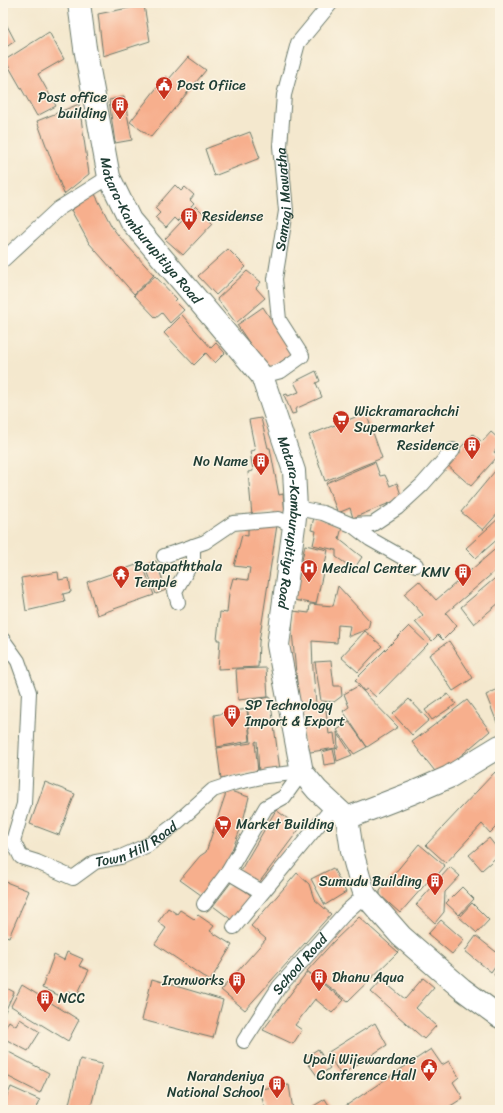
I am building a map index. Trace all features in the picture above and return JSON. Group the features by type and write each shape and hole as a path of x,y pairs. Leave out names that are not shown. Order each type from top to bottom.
{"main road":[{"name":"Matara-Kamburupitiya Road","path":"79,3 85,48 109,177 130,220 262,376 294,471 295,517 278,645 302,772"},
{"path":"340,812 412,793 448,777 500,746"},
{"path":"302,772 340,812 365,895 401,936 462,989 500,1017"}],"street":[{"name":"Samagi Mawatha","path":"262,376 281,371 302,356 279,320 275,279 286,211 280,146 284,95 298,43 331,3"},
{"path":"3,260 58,209 109,177"},
{"path":"352,526 372,524 397,508 422,484 453,450"},
{"path":"164,556 206,542 233,523 322,513 352,526 370,539 416,564"},
{"path":"178,602 175,591 193,560 193,546"},
{"name":"Town Hill Road","path":"3,640 18,661 29,692 24,804 13,841 21,857 37,862 73,878 95,862 121,857 148,845 173,826 213,790 234,783 266,776 302,772"},
{"path":"204,904 228,872 266,807 284,798 302,772"},
{"path":"234,927 262,892 340,812"},
{"path":"228,872 262,892"},
{"name":"School Road","path":"244,1041 279,987 346,912 365,895"}],"building":[{"path":"144,5 150,41 103,56 98,14"},
{"path":"3,18 15,41 5,48 3,44"},
{"path":"49,32 64,59 38,74 56,106 37,116 5,60"},
{"name":"Post Ofiice","path":"188,57 206,70 151,137 130,122 166,76 169,79"},
{"name":"Post office building","path":"124,97 132,140 115,143 109,100"},
{"path":"79,104 89,174 64,194 37,121"},
{"path":"250,132 260,158 214,176 205,149"},
{"path":"175,185 181,191 185,187 194,195 190,200 194,204 178,221 175,218 166,228 155,218 160,213 155,208"},
{"path":"95,194 112,227 154,275 134,294 89,243 71,210"},
{"name":"Residense","path":"196,206 213,223 183,255 165,239"},
{"path":"228,249 246,267 216,295 198,276"},
{"path":"247,271 261,282 256,288 265,298 236,323 217,299"},
{"path":"155,276 177,299 175,301 184,310 170,323 162,313 156,318 134,295"},
{"path":"263,307 293,354 268,370 237,325"},
{"path":"182,315 211,348 216,343 225,353 215,363 206,353 194,365 164,333"},
{"path":"316,371 320,381 316,383 322,397 295,409 296,413 292,414 284,395 287,394 288,396 299,392 294,382"},
{"path":"366,413 382,458 325,481 309,435"},
{"path":"261,418 268,448 270,448 279,495 283,494 285,513 274,515 274,512 252,516 248,472 253,471 250,451 255,450 249,420"},
{"name":"Residence","path":"491,432 500,440 500,445 494,452 498,456 471,486 446,464 473,434 482,442"},
{"path":"375,462 380,476 385,475 390,486 397,483 402,498 353,518 350,508 338,513 326,483"},
{"path":"500,465 500,511 483,530 461,512"},
{"path":"314,517 342,527 339,539 362,557 354,569 336,557 336,550 313,545 316,531 311,530"},
{"name":"KMV","path":"500,517 500,537 476,558 466,548"},
{"path":"269,524 277,525 259,642 258,667 218,669 220,640 217,640 220,612 227,613 229,593 233,578 248,580 250,568 234,566 242,535 248,536 248,529"},
{"path":"305,545 328,550 316,604 294,600"},
{"name":"KMV","path":"500,545 500,567 446,613 457,626 443,640 438,635 432,641 415,622 423,615 404,594 419,581 436,600"},
{"name":"Batapaththala Temple","path":"156,561 166,590 156,594 145,565"},
{"name":"Batapaththala Temple","path":"142,563 154,595 97,615 87,582"},
{"path":"58,572 59,580 69,578 71,592 63,594 65,602 26,611 21,578"},
{"name":"KMV","path":"500,574 500,602 474,624 461,607"},
{"path":"338,586 370,621 368,629 350,636 348,636 350,626 338,625 337,643 312,641 316,704 325,703 329,734 334,733 336,748 304,753 292,632 293,611 309,613 310,604 333,606"},
{"path":"409,626 428,644 376,697 367,689 364,691 355,680"},
{"path":"365,631 382,646 358,672 341,657"},
{"path":"449,641 473,678 453,691 429,655"},
{"path":"331,661 334,686 341,686 342,696 334,702 321,701 315,662"},
{"path":"266,668 268,697 238,700 236,669"},
{"path":"358,686 398,727 367,747 343,711 349,707 344,694"},
{"path":"500,688 500,730 486,695"},
{"path":"448,694 456,704 432,720 425,710"},
{"path":"270,697 280,770 259,773 257,741 255,742 258,772 221,779 217,748 251,743 247,702"},
{"path":"409,699 429,720 412,735 393,714"},
{"path":"467,700 490,731 438,775 412,742"},
{"name":"SP Technology Import & Export","path":"247,709 250,741 217,747 214,715"},
{"path":"349,722 367,747 354,754 337,730"},
{"path":"337,732 352,755 337,761 335,749 338,748"},
{"path":"333,749 336,763 324,765 322,752"},
{"path":"495,772 500,778 500,823 490,833 482,824 446,863 426,845"},
{"path":"45,782 75,794 59,835 30,824"},
{"name":"Market Building","path":"227,790 249,797 242,825 230,855 215,879 201,895 180,880 200,856 206,852"},
{"name":"Market Building","path":"276,810 300,828 258,884 239,873"},
{"path":"489,838 500,854 482,870 469,855"},
{"path":"419,844 445,866 432,881 430,879 400,913 380,895 380,891"},
{"name":"Sumudu Building","path":"450,867 460,876 445,892 444,912 435,923 416,905"},
{"path":"333,868 346,892 325,905 311,879"},
{"path":"297,873 309,884 314,899 331,914 245,1010 221,990 266,939 251,926"},
{"path":"232,881 252,896 233,921 213,906"},
{"path":"6,882 29,891 9,937 3,935 3,888"},
{"path":"462,887 474,899 459,915 446,903"},
{"path":"472,903 489,920 477,933 459,917"},
{"path":"168,908 177,914 180,910 194,919 198,915 214,926 210,931 232,945 210,981 155,944 166,928 158,922"},
{"path":"359,917 398,952 348,1001 307,971 334,941"},
{"path":"441,920 464,940 452,954 428,934"},
{"path":"476,936 500,955 500,959 491,972 465,951"},
{"path":"67,952 83,959 79,966 89,970 77,995 68,991 65,998 42,988 54,955 64,960"},
{"path":"500,964 500,979 494,975"},
{"path":"307,972 344,1000 332,1013 315,999 295,1025 302,1030 293,1044 263,1030"},
{"path":"423,978 434,987 416,1008 436,1026 424,1039 371,992 382,980 405,999"},
{"path":"152,979 223,1000 213,1038 142,1020"},
{"name":"NCC","path":"22,985 79,1020 68,1041 11,1006"},
{"path":"3,986 14,992 3,1016"},
{"name":"NCC","path":"20,1019 40,1032 28,1051 3,1038 3,1032 9,1021 16,1026"},
{"path":"375,1023 387,1045 341,1075 327,1053"},
{"path":"3,1049 49,1073 40,1093 3,1074"},
{"path":"318,1049 330,1068 318,1077 304,1058"},
{"path":"431,1049 442,1065 449,1061 459,1077 453,1082 463,1098 444,1110 346,1110 344,1107"},
{"path":"80,1059 102,1064 90,1110 75,1110 68,1108"},
{"path":"3,1082 8,1084 3,1094"},
{"name":"Narandeniya National School","path":"289,1085 293,1110 265,1110 260,1089"},
{"path":"11,1087 40,1100 36,1110 3,1110 3,1105"},
{"path":"325,1099 332,1110 307,1110"}],"place":[{"name":"Post Ofiice","path":"164,100"},
{"name":"Post office building","path":"120,120"},
{"name":"Residense","path":"189,231"},
{"name":"Wickramarachchi Supermarket","path":"341,434"},
{"name":"Residence","path":"472,460"},
{"name":"No Name","path":"261,476"},
{"name":"Medical Center","path":"309,583"},
{"name":"KMV","path":"463,587"},
{"name":"Batapaththala Temple","path":"121,589"},
{"name":"SP Technology Import & Export","path":"232,728"},
{"name":"Market Building","path":"223,839"},
{"name":"Sumudu Building","path":"435,896"},
{"name":"Dhanu Aqua","path":"319,992"},
{"name":"Ironworks","path":"237,995"},
{"name":"NCC","path":"45,1013"},
{"name":"Upali Wijewardane Conference Hall","path":"429,1082"},
{"name":"Narandeniya National School","path":"277,1099"}]}
